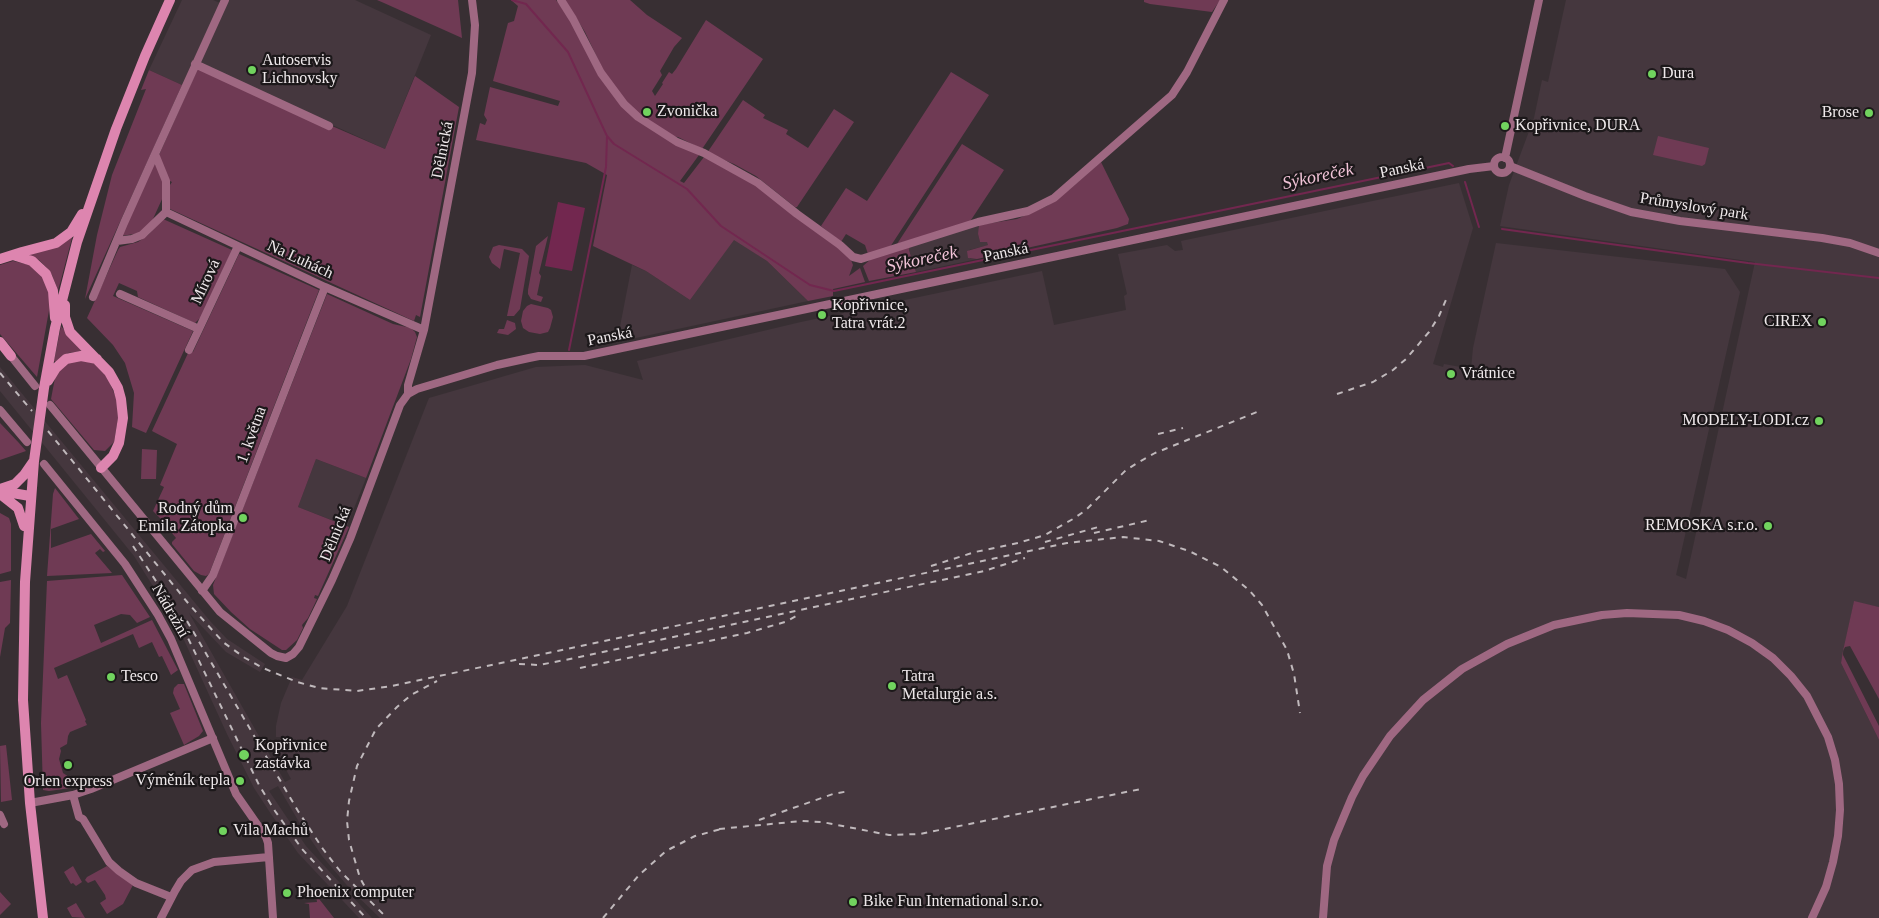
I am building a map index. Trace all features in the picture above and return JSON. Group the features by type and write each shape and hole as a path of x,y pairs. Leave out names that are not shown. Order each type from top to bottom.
{"main road":[{"path":"43,918 30,803 23,700 23,624 27,539 30,496 39,462 40,387 67,282 92,196 119,120 170,0"},
{"path":"0,259 49,246 62,240 78,222 92,196"},
{"path":"12,255 27,259 36,264 48,278 53,291 55,328"},
{"path":"67,282 65,313 68,327 73,336 106,367 122,399 122,431 117,449 110,461 101,468"},
{"path":"0,342 11,356"},
{"path":"40,387 66,359 81,356 98,359"},
{"path":"0,491 15,484 39,462"},
{"path":"0,491 30,496"},
{"path":"0,491 20,510 27,539"}],"street":[{"path":"93,297 225,0"},
{"name":"Dělnická","path":"50,405 224,617 271,653 283,658 294,654 301,645 339,564 400,404 408,394 408,385 424,330 472,74 474,25 472,0"},
{"path":"561,0 574,19 601,73 624,104 638,117 677,142 704,153 758,183 853,257 861,259 978,222 1028,211 1054,198 1172,96 1183,79 1224,0"},
{"path":"1505,158 1539,0"},
{"path":"195,64 329,126"},
{"path":"117,241 132,239 142,235 166,212 166,181 155,154"},
{"path":"1505,158 1509,161 1510,166 1506,172 1496,171 1494,166 1497,159 1505,158"},
{"name":"Panská","path":"408,394 423,386 497,365 539,356 567,357 593,354 1469,169 1494,166"},
{"name":"Průmyslový park","path":"1510,166 1600,202 1639,214 1680,221 1822,238 1850,243 1879,253"},
{"name":"Na Luhách","path":"166,212 325,287 424,330"},
{"name":"Mírová","path":"190,350 238,246"},
{"name":"1. května","path":"202,591 213,575 325,287"},
{"name":"Mírová","path":"120,294 199,329"},
{"path":"11,356 40,387"},
{"path":"0,410 27,442"},
{"name":"Nádražní","path":"39,462 125,564 158,615 179,655 236,794 266,837 273,918"},
{"path":"1323,918 1328,866 1342,819 1359,783 1376,756 1390,736 1417,706 1462,669 1507,644 1554,625 1602,615 1627,613 1679,615 1704,621 1728,630 1752,643 1773,658 1807,696 1828,737 1835,760 1840,801 1838,836 1833,862 1826,887 1812,918"},
{"path":"30,803 73,795 130,774 213,738"},
{"path":"73,795 79,817 83,818 109,862 128,879 171,897"},
{"path":"0,815 4,824"},
{"path":"161,918 171,897 186,875 199,867 214,862 268,857"}],"shaded area":[{"path":"182,0 213,0 220,3 182,85 149,70"},
{"path":"228,0 355,0 431,35 385,149 199,64"},
{"path":"377,0 458,0 462,38 384,3"},
{"path":"511,0 556,0 572,22 625,108 699,155 680,181 684,183 704,157 752,178 851,260 853,265 849,276 860,268 865,282 833,289 833,296 808,301 767,261 734,240 690,300 646,271 593,246 607,175 586,163 476,140 480,123 485,125 487,120 484,115 490,87 558,106 560,101 493,81 508,23 514,21 518,6"},
{"path":"565,0 630,0 647,15 682,38 674,47 660,71 662,75 652,91 655,96 669,72 672,74 676,69 706,20 763,59 702,149 678,137 671,136 636,114 606,76 585,32"},
{"path":"1144,0 1220,0 1212,12 1150,4 1144,2"},
{"path":"1566,0 1879,0 1879,607 1854,602 1841,663 1879,740 1879,918 380,918 351,890 322,856 278,786 269,791 306,846 372,918 359,918 298,853 254,788 184,640 168,610 134,556 0,391 0,367 210,621 227,639 265,664 260,672 226,652 189,613 285,782 291,779 281,760 280,737 276,737 276,726 281,703 292,677 302,680 347,606 429,398 536,367 585,365 643,380 637,361 801,322 1042,271 1054,325 1126,310 1124,296 1127,294 1118,254 1167,245 1175,251 1183,250 1181,241 1459,183 1473,228 1433,364 1443,367 1444,364 1471,369 1473,348 1496,243 1725,269 1740,292 1676,575 1686,579 1755,262 1500,226 1509,185 1534,118 1542,80 1548,82"},
{"path":"198,68 385,149 415,76 459,107 420,317 416,315 414,321 170,209 170,185 172,182 168,180 159,155"},
{"path":"149,70 182,85 85,299 97,235 112,175 146,89 141,90"},
{"path":"951,72 989,95 890,247 868,254 865,245 846,234 841,242 821,226 846,188 867,201"},
{"path":"743,100 765,115 763,118 788,130 786,134 808,148 834,109 854,122 797,207 756,176 734,164 707,153"},
{"path":"1658,136 1709,148 1705,164 1702,166 1653,155"},
{"path":"962,144 1004,170 969,223 897,244"},
{"path":"1101,162 1129,219 1128,224 977,259 968,258 967,251 988,245 987,242 980,242 978,234 979,225 1017,219 1047,206"},
{"path":"155,164 164,181 163,197 152,221 140,233 121,236 153,165"},
{"path":"558,202 585,208 572,271 545,266"},
{"path":"1013,218 1000,221 978,234 980,242 987,242 989,245 969,250 970,259 977,259 916,272 909,250 910,246 979,224"},
{"path":"163,219 232,250 201,317 195,323 138,297 137,291 119,283 113,296 193,331 146,433 132,427 134,393 125,363 113,345 87,318 120,247 138,242 148,235"},
{"path":"73,234 58,290 52,275 46,267 39,260 29,255"},
{"path":"548,236 539,273 541,276 537,295 543,297 541,302 531,299 528,290 536,246"},
{"path":"734,239 767,261 808,301 617,342 632,265 646,271 690,300"},
{"path":"499,245 522,249 529,256 520,309 514,316 507,316 520,253 504,249 500,269 492,263 489,257 493,247"},
{"path":"910,246 909,250 916,272 869,281 863,266 871,259"},
{"path":"239,254 319,290 209,574 206,576 194,571 172,544 176,538 153,511 164,487 160,485 177,444 152,431 189,351 193,352"},
{"path":"13,261 30,265 40,273 48,287 50,305 37,377 0,334 0,265"},
{"path":"327,294 393,324 411,328 417,337 411,359 366,478 316,459 298,507 349,527 318,596 315,595 314,598 317,599 308,618 302,625 303,628 297,640 286,650 282,650 250,629 231,612 214,594 213,585"},
{"path":"531,304 551,310 553,317 548,332 540,334 529,332 523,328 521,321 523,311"},
{"path":"507,320 515,323 516,329 508,335 497,333 499,329 504,329"},
{"path":"61,326 82,351 68,353 56,362 54,361"},
{"path":"77,360 94,363 102,370 117,400 118,418 114,442 105,451 94,450 51,399 55,378 59,370 68,363"},
{"path":"0,423 19,443 26,451 0,460"},
{"path":"142,449 157,450 156,479 141,479"},
{"path":"316,459 366,478 347,526 298,507"},
{"path":"55,488 79,519 51,529 51,548 91,534 105,551 103,552 100,549 95,553 112,573 47,576 53,494"},
{"path":"0,513 9,518 11,524 11,571 0,574"},
{"path":"122,575 150,617 137,623 130,615 121,614 94,625 101,643 152,620 178,670 171,675 162,656 159,657 152,642 139,648 133,634 54,668 58,679 67,675 86,720 87,725 70,732 67,744 60,748 59,759 63,773 69,777 80,776 82,785 49,791 43,790 41,723 47,581"},
{"path":"11,580 10,623 5,628 0,657 0,582"},
{"path":"1854,601 1879,607 1879,699 1850,646 1845,647 1843,651"},
{"path":"1843,651 1843,655 1879,726 1879,740 1841,663"},
{"path":"178,684 184,684 203,731 199,736 184,745 170,713 180,709 173,693 174,688"},
{"path":"6,745 12,800 1,802 0,746"},
{"path":"73,866 82,882 76,886 73,883 71,884 64,872"},
{"path":"107,866 133,885 123,904 107,914 100,903 106,899 105,895 95,880 88,883 85,880"},
{"path":"0,892 11,904 0,915"},
{"path":"316,895 334,918 310,918 309,904 304,903 317,902"},
{"path":"76,903 85,918 72,917 67,908"}],"waterway":[{"name":"Sýkoreček","path":"512,0 526,4 568,52 607,136 614,144 687,189 721,226 810,285 834,291 1449,163 1453,166"},
{"path":"569,350 606,167 607,136"},
{"name":"Sýkoreček","path":"1465,182 1479,227"},
{"path":"1502,229 1748,263 1879,278"}],"railway":[{"path":"1337,394 1373,382 1393,370 1406,359 1429,332 1439,316 1448,295"},
{"path":"0,373 32,411"},
{"path":"931,566 975,552 1045,535 1086,510 1126,470 1139,462 1155,453 1257,412"},
{"path":"1158,434 1183,428"},
{"path":"48,431 188,603 223,642 263,668 297,682 319,688 357,691 392,686 1067,543 1123,537 1159,541 1189,551 1221,567 1249,590 1262,605 1287,650 1294,674 1300,713"},
{"path":"1094,533 1150,520"},
{"path":"1045,542 1102,526"},
{"path":"133,546 173,607 259,785 275,811 302,849 366,918"},
{"path":"519,664 539,665 565,660 984,571 1025,558"},
{"path":"580,668 747,633 785,622 800,614"},
{"path":"187,621 298,811 323,849 340,871 387,918"},
{"path":"370,896 360,878 349,840 347,821 349,801 357,766 376,729 411,695 437,681"},
{"path":"719,829 802,821 822,822 889,835 920,834 1141,789"},
{"path":"759,820 833,794 849,791"},
{"path":"603,918 639,875 666,851 695,836 725,828"}],"place":[{"name":"Autoservis Lichnovsky","path":"252,70"},
{"name":"Dura","path":"1652,74"},
{"name":"Zvonička","path":"647,112"},
{"name":"Brose","path":"1869,113"},
{"name":"Kopřivnice, DURA","path":"1505,126"},
{"name":"Kopřivnice, Tatra vrát.2","path":"822,315"},
{"name":"CIREX","path":"1822,322"},
{"name":"Vrátnice","path":"1451,374"},
{"name":"MODELY-LODI.cz","path":"1819,421"},
{"name":"Rodný dům Emila Zátopka","path":"243,518"},
{"name":"REMOSKA s.r.o.","path":"1768,526"},
{"name":"Tesco","path":"111,677"},
{"name":"Tatra Metalurgie a.s.","path":"892,686"},
{"name":"Kopřivnice zastávka","path":"244,755"},
{"name":"Orlen express","path":"68,765"},
{"name":"Výměník tepla","path":"240,781"},
{"name":"Vila Machů","path":"223,831"},
{"name":"Phoenix computer","path":"287,893"},
{"name":"Bike Fun International s.r.o.","path":"853,902"}]}
